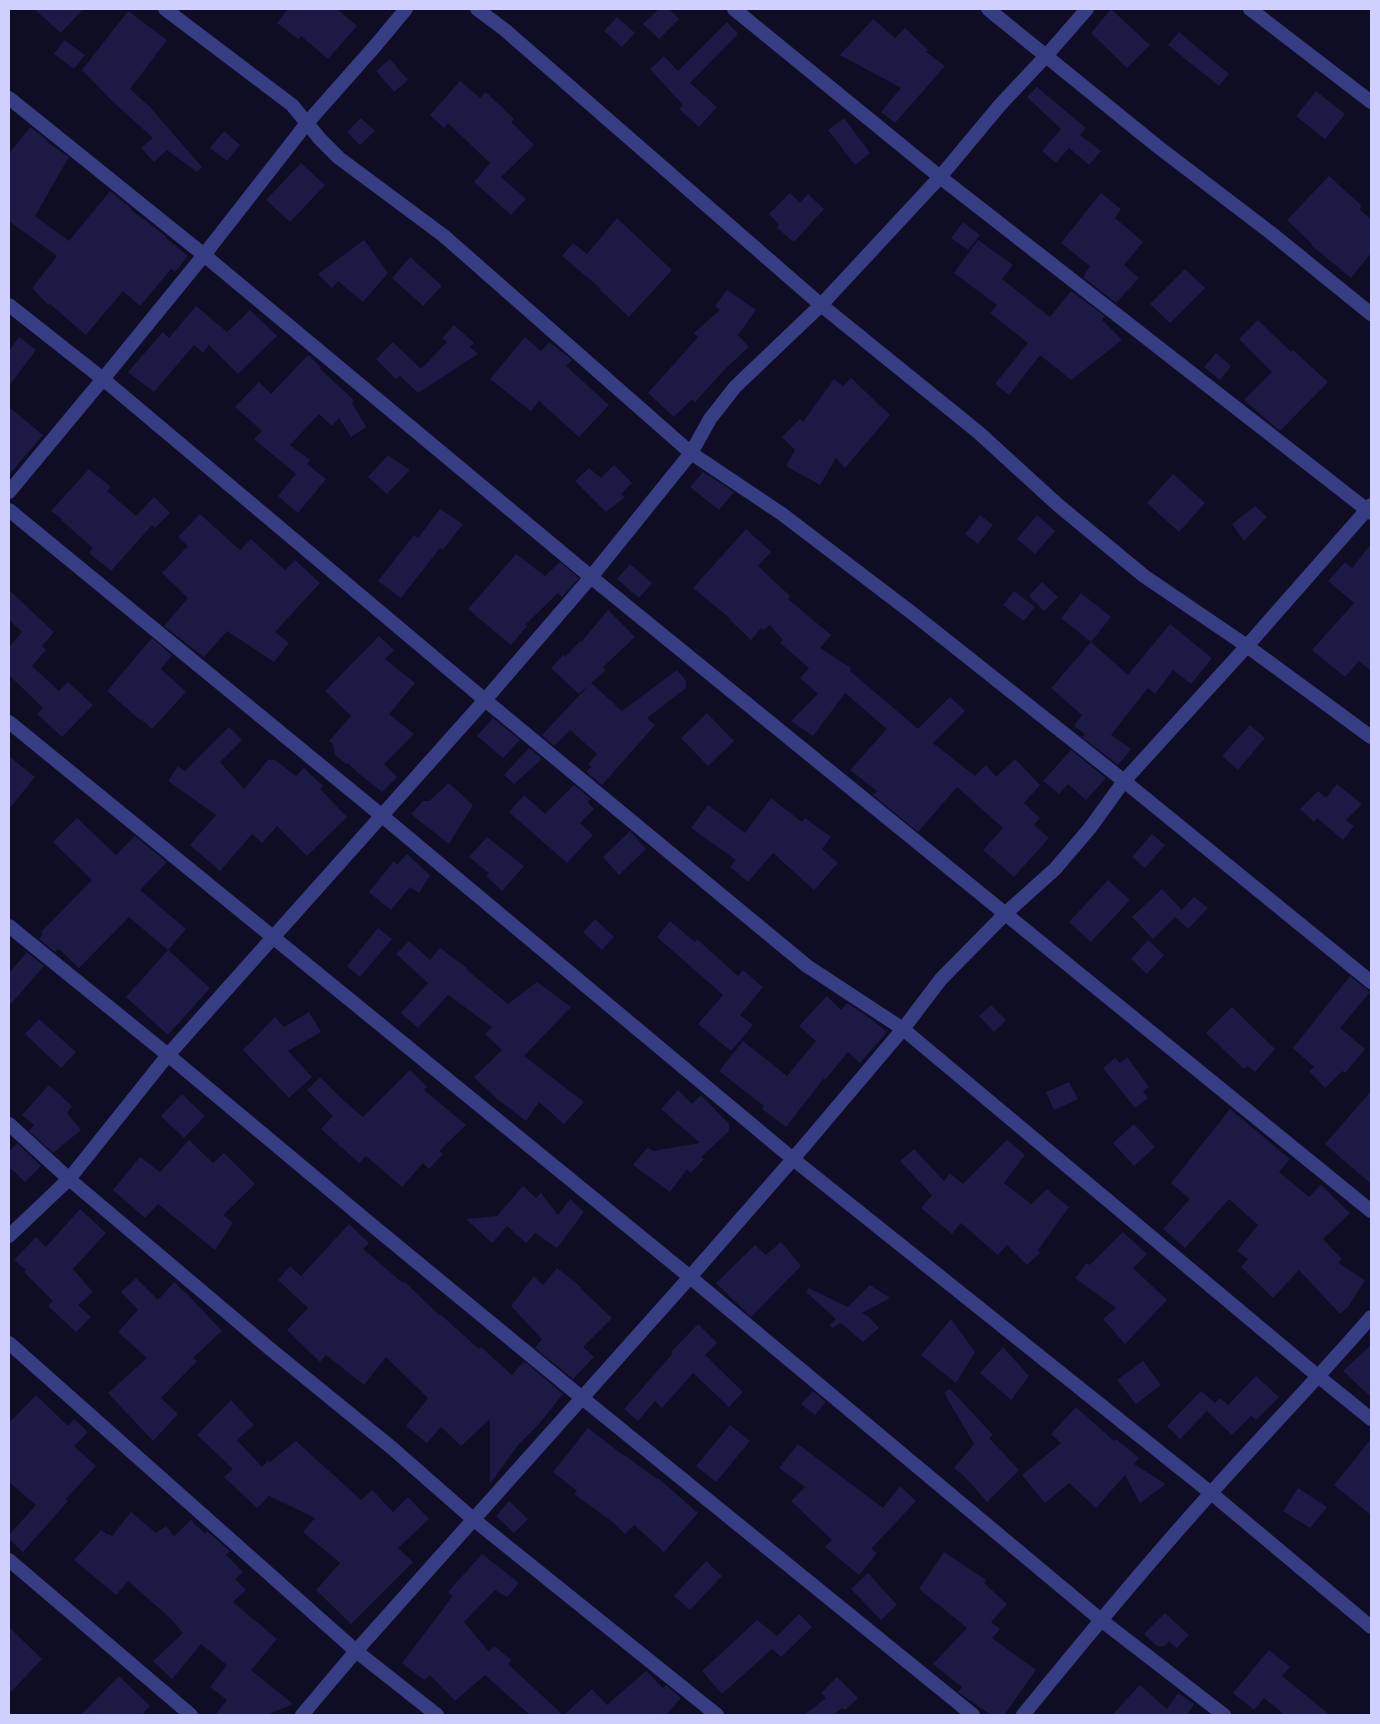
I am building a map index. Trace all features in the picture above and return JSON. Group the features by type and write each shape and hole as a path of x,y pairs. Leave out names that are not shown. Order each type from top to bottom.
{"street":[{"path":"165,9 292,105 339,158 444,236 691,453 782,514 905,607 1124,781 1371,982"},
{"path":"9,492 104,379 307,124 406,9"},
{"path":"476,9 505,30 821,305 978,432 1058,505 1144,576 1247,646 1371,737"},
{"path":"302,1715 356,1651 793,1159 903,1029 941,979 1006,913 1055,869 1090,828 1124,781 1370,509 940,177 734,9"},
{"path":"988,9 1157,146 1271,233 1371,314"},
{"path":"9,1236 69,1179 168,1055 591,577 691,453 710,419 735,387 821,305 940,177 1000,105 1087,9"},
{"path":"1250,9 1371,102"},
{"path":"9,98 204,255 591,577 1371,1211"},
{"path":"9,305 104,379 484,700 807,966 903,1029 1371,1419"},
{"path":"9,510 381,815 793,1159 1211,1493 1371,1627"},
{"path":"9,722 690,1277 1101,1620 1224,1715"},
{"path":"9,926 582,1397 973,1715"},
{"path":"9,1124 69,1179 269,1348 392,1448 473,1519 717,1715"},
{"path":"1023,1715 1101,1620 1211,1493 1319,1377 1371,1317"},
{"path":"9,1343 356,1651 437,1715"},
{"path":"9,1560 191,1715"}],"building":[{"path":"34,9 83,9 61,33"},
{"path":"288,9 337,9 357,26 328,59 301,36 298,39 277,23"},
{"path":"659,9 669,9 679,19 659,39 643,24"},
{"path":"1111,9 1150,45 1127,68 1091,33"},
{"path":"128,11 167,40 130,89 149,106 202,167 197,172 167,150 154,162 141,148 153,138 112,101 82,70"},
{"path":"617,17 635,33 622,47 604,31"},
{"path":"873,19 895,38 905,28 928,50 926,52 945,66 895,123 881,112 901,88 840,55"},
{"path":"727,22 738,34 690,83 717,107 699,127 679,109 683,105 650,69 664,56 678,71"},
{"path":"1179,32 1229,74 1219,86 1168,45"},
{"path":"64,40 85,55 74,69 54,54"},
{"path":"390,59 408,80 394,92 376,71"},
{"path":"460,81 480,98 486,92 514,119 511,122 534,145 501,177 526,199 511,215 474,182 490,163 448,123 444,128 430,115"},
{"path":"1037,87 1086,128 1080,135 1101,151 1089,165 1069,148 1056,163 1042,151 1061,129 1027,97"},
{"path":"1316,91 1345,114 1325,139 1296,116"},
{"path":"361,118 375,131 360,145 347,132"},
{"path":"844,118 870,153 855,165 828,130"},
{"path":"30,127 69,157 35,216 69,241 110,191 188,256 175,272 171,269 140,306 123,291 86,335 50,304 48,305 32,288 57,256 9,221 9,154"},
{"path":"224,131 240,145 227,161 210,148"},
{"path":"301,163 325,185 290,222 266,200"},
{"path":"1329,176 1362,206 1359,209 1371,219 1371,253 1351,278 1311,245 1287,220"},
{"path":"790,193 800,203 808,194 824,209 794,242 777,228 779,225 769,214"},
{"path":"1101,193 1121,209 1115,218 1143,242 1124,265 1139,278 1116,303 1083,277 1090,266 1061,243"},
{"path":"617,218 672,270 629,317 601,289 562,256 573,243 587,254"},
{"path":"963,222 980,235 968,250 951,238"},
{"path":"364,240 388,273 363,302 338,281 332,288 318,274"},
{"path":"978,240 1013,265 1002,279 1050,317 1071,291 1105,316 1102,320 1122,340 1071,380 1040,355 1009,395 995,384 1028,343 990,313 997,305 954,273"},
{"path":"410,257 442,286 423,306 392,278"},
{"path":"1185,269 1205,288 1170,323 1150,304"},
{"path":"727,290 756,310 738,335 749,347 726,368 695,402 692,399 674,417 648,393 698,337 694,333 720,310 715,306"},
{"path":"196,306 227,332 250,310 277,336 238,374 209,345 203,353 194,345 154,392 128,372 163,332 169,338"},
{"path":"1258,320 1291,352 1293,350 1328,382 1280,431 1244,400 1272,372 1239,339"},
{"path":"454,325 474,343 470,347 478,354 418,393 400,376 396,379 376,359 393,342 421,369 447,342 442,338"},
{"path":"19,337 36,350 9,386 9,351"},
{"path":"525,337 541,351 549,342 566,355 572,360 566,366 609,405 579,437 539,401 531,411 490,379"},
{"path":"1216,353 1231,366 1220,380 1204,367"},
{"path":"308,355 321,367 320,369 354,400 352,403 366,427 351,437 339,418 332,426 319,414 290,445 310,460 307,464 326,479 298,513 278,496 296,474 254,439 262,431 235,407 259,382 271,394"},
{"path":"851,378 890,415 845,468 836,458 820,485 786,466 795,450 782,437 800,419 803,422 834,379 843,386"},
{"path":"9,407 43,435 9,475"},
{"path":"388,455 410,470 387,494 368,477"},
{"path":"614,465 632,483 621,494 625,497 606,512 575,481 589,468 601,478"},
{"path":"89,469 111,487 107,491 136,516 154,497 170,513 155,528 152,525 111,571 89,553 93,548 51,511"},
{"path":"703,472 734,492 719,510 690,487"},
{"path":"1173,474 1205,503 1179,532 1147,503"},
{"path":"1255,506 1267,517 1244,541 1232,524"},
{"path":"440,509 463,524 443,550 440,548 401,598 378,581 414,535 418,538"},
{"path":"200,514 240,550 251,539 285,570 295,560 320,583 275,632 289,643 274,662 227,631 204,657 164,626 188,598 162,573 188,546 178,537"},
{"path":"980,515 993,525 978,544 965,534"},
{"path":"1037,515 1055,531 1035,554 1017,539"},
{"path":"746,529 771,552 758,566 790,596 788,599 831,635 820,648 851,668 850,671 918,729 950,697 965,711 933,743 975,776 986,765 996,777 1015,759 1040,785 1024,803 1040,818 1034,825 1049,838 1014,877 983,850 1003,828 957,787 918,832 873,795 877,791 850,770 887,729 845,693 813,736 791,721 818,694 800,678 809,668 780,643 783,640 770,625 764,630 761,628 751,640 731,619 693,588"},
{"path":"1371,544 1371,671 1359,661 1345,677 1312,650 1354,603 1328,581 1345,562 1352,568"},
{"path":"516,554 545,576 560,562 579,578 562,597 558,593 525,625 527,626 511,645 468,609"},
{"path":"630,564 652,583 639,598 617,579"},
{"path":"1042,582 1058,597 1044,611 1029,596"},
{"path":"9,590 54,632 42,646 46,650 32,666 59,691 68,682 93,705 62,737 37,714 43,708 9,675 9,647 22,632 9,620"},
{"path":"1014,591 1035,607 1024,621 1003,605"},
{"path":"1081,593 1111,617 1091,642 1061,618"},
{"path":"608,610 635,637 603,667 606,670 579,694 551,668 563,655 565,657 581,642"},
{"path":"1170,624 1212,658 1191,684 1173,670 1155,694 1148,688 1111,735 1131,749 1118,765 1082,737 1085,734 1074,726 1082,715 1051,688 1091,642 1128,675"},
{"path":"379,636 394,650 385,659 415,683 389,714 414,734 384,764 397,777 382,792 348,763 346,764 335,755 333,744 329,741 351,716 325,691"},
{"path":"152,638 172,655 161,669 186,692 152,729 107,691"},
{"path":"677,670 686,681 686,688 647,718 655,725 602,785 586,772 591,767 588,764 597,754 570,730 554,746 542,735 591,683 622,711"},
{"path":"707,713 734,741 708,766 681,738"},
{"path":"493,718 520,740 503,758 477,736"},
{"path":"1250,725 1265,738 1238,770 1222,756"},
{"path":"229,727 242,740 220,762 244,789 268,760 275,760 296,776 304,768 323,786 320,789 347,817 307,856 277,826 262,843 252,834 220,871 190,845 216,815 168,781 178,766 185,771"},
{"path":"529,748 542,759 514,784 504,775"},
{"path":"1071,750 1106,778 1086,800 1068,784 1059,794 1043,781"},
{"path":"9,756 35,777 9,809"},
{"path":"449,783 473,805 449,844 411,814 423,801 429,801"},
{"path":"1337,784 1362,804 1346,820 1354,826 1343,840 1317,818 1314,822 1300,809 1318,791 1326,798"},
{"path":"574,785 591,799 588,802 594,809 580,823 593,835 567,863 509,812 524,795 545,814"},
{"path":"771,798 802,822 805,818 831,837 822,849 838,863 814,890 773,853 748,882 730,867 736,860 691,828 708,805 745,833"},
{"path":"77,818 116,855 135,836 167,862 140,890 186,929 168,950 129,917 79,968 59,949 55,952 39,939 43,934 41,932 92,880 53,842"},
{"path":"630,831 646,849 619,875 603,857"},
{"path":"1152,834 1165,845 1145,868 1132,857"},
{"path":"487,837 524,866 502,891 486,876 489,873 469,857"},
{"path":"407,854 430,875 419,893 410,887 391,910 369,892 394,861 397,865"},
{"path":"1108,880 1130,900 1091,942 1069,922"},
{"path":"1162,889 1182,910 1153,939 1132,917"},
{"path":"1194,897 1208,908 1188,929 1175,917"},
{"path":"595,919 614,937 602,950 583,932"},
{"path":"670,921 695,942 697,939 738,976 743,970 763,987 740,1015 753,1025 731,1051 698,1024 723,995 657,937"},
{"path":"378,928 392,939 360,977 347,966"},
{"path":"1148,940 1164,955 1147,974 1131,959"},
{"path":"409,941 430,960 440,948 467,968 508,1004 537,982 571,1007 524,1056 584,1102 564,1124 539,1102 526,1121 496,1098 474,1077 502,1050 485,1034 492,1027 448,995 418,1028 401,1013 428,983 396,954"},
{"path":"168,950 210,988 168,1035 126,997"},
{"path":"27,952 44,966 9,1006 9,973"},
{"path":"1350,976 1370,992 1340,1028 1365,1049 1345,1073 1342,1071 1325,1088 1309,1071 1314,1067 1293,1048"},
{"path":"827,996 841,1010 847,1003 887,1032 860,1063 848,1052 825,1080 824,1078 786,1127 762,1109 764,1106 719,1071 743,1041 787,1076 816,1041 799,1026"},
{"path":"991,1005 1006,1020 994,1032 979,1016"},
{"path":"1232,1007 1275,1049 1255,1072 1248,1066 1244,1069 1206,1033"},
{"path":"309,1012 321,1032 288,1051 312,1077 289,1098 243,1050 275,1017 284,1027"},
{"path":"39,1019 76,1052 61,1068 25,1034"},
{"path":"1127,1057 1149,1087 1143,1091 1148,1098 1135,1108 1103,1068 1115,1058 1120,1063"},
{"path":"410,1070 427,1087 424,1090 466,1125 439,1151 443,1154 429,1169 423,1163 402,1187 366,1156 359,1163 321,1129 333,1116 307,1090 320,1077 363,1117"},
{"path":"1069,1082 1078,1099 1054,1110 1046,1092"},
{"path":"49,1085 72,1106 67,1113 81,1130 53,1153 29,1131 34,1125 22,1115"},
{"path":"678,1090 692,1104 701,1095 729,1124 729,1131 701,1157 704,1159 691,1173 687,1169 670,1192 633,1165 648,1147 653,1151 700,1143 661,1109"},
{"path":"1371,1091 1371,1184 1325,1144"},
{"path":"182,1094 205,1116 184,1138 161,1116"},
{"path":"1230,1109 1290,1159 1279,1172 1309,1197 1321,1185 1350,1213 1323,1239 1342,1259 1338,1263 1365,1280 1348,1307 1340,1314 1299,1270 1273,1298 1241,1267 1248,1259 1237,1251 1258,1225 1229,1199 1185,1248 1163,1229 1190,1199 1171,1183"},
{"path":"1134,1124 1155,1147 1134,1166 1113,1143"},
{"path":"189,1140 213,1163 224,1153 255,1184 223,1215 233,1223 215,1250 158,1204 145,1218 113,1190 140,1157 160,1172"},
{"path":"1007,1140 1025,1155 1004,1183 1031,1204 1047,1189 1069,1207 1038,1250 1040,1253 1027,1265 1007,1245 998,1255 961,1223 952,1234 921,1208 932,1195 900,1161 914,1149 944,1181 950,1173 963,1184"},
{"path":"17,1143 41,1166 25,1182 9,1167 9,1152"},
{"path":"523,1186 536,1198 541,1193 558,1215 570,1199 584,1212 557,1248 535,1233 526,1243 507,1226 492,1243 466,1219 497,1216"},
{"path":"80,1209 106,1233 73,1269 93,1292 78,1305 91,1317 76,1332 48,1306 53,1301 24,1272 26,1270 14,1260 36,1237 46,1247"},
{"path":"349,1224 369,1243 363,1249 403,1283 405,1282 439,1315 479,1349 481,1347 512,1375 524,1361 563,1394 539,1424 518,1445 490,1484 490,1419 461,1446 441,1427 427,1443 406,1426 428,1398 386,1357 364,1385 326,1355 320,1362 287,1330 308,1308 278,1280 290,1266 301,1276"},
{"path":"1123,1232 1147,1254 1133,1268 1167,1300 1125,1344 1103,1319 1116,1308 1075,1278 1087,1263 1090,1265"},
{"path":"781,1242 801,1266 751,1317 716,1283 755,1245 766,1255"},
{"path":"557,1268 581,1287 612,1318 583,1347 594,1357 573,1379 535,1348 542,1339 511,1306 534,1276 543,1285"},
{"path":"136,1278 158,1300 174,1282 222,1331 193,1358 197,1361 161,1398 178,1414 153,1441 108,1393 147,1358 118,1332 138,1310 121,1292"},
{"path":"870,1285 890,1298 862,1313 869,1317 879,1328 863,1342 841,1323 832,1328 830,1325 836,1319 806,1292 809,1288 848,1307"},
{"path":"951,1319 975,1352 956,1383 921,1355"},
{"path":"698,1324 717,1343 705,1355 743,1392 729,1407 693,1373 662,1408 655,1401 638,1421 624,1409 673,1353 671,1352"},
{"path":"1371,1345 1371,1397 1343,1371"},
{"path":"1003,1347 1029,1376 1011,1400 980,1373"},
{"path":"1143,1361 1161,1385 1136,1404 1117,1380"},
{"path":"1256,1376 1279,1397 1256,1420 1251,1416 1232,1435 1207,1411 1180,1439 1167,1426 1201,1391 1215,1403 1220,1398 1228,1405"},
{"path":"950,1389 993,1435 989,1438 1019,1470 987,1502 966,1478 954,1468 974,1444 944,1393"},
{"path":"813,1391 826,1402 815,1415 801,1404"},
{"path":"36,1395 68,1426 74,1419 88,1432 74,1446 96,1466 66,1499 68,1501 23,1552 9,1539 9,1535 36,1505 9,1482 9,1423"},
{"path":"231,1400 254,1425 237,1440 262,1467 268,1460 270,1462 296,1441 361,1500 372,1490 393,1512 408,1497 429,1519 398,1548 413,1562 351,1624 316,1590 340,1563 303,1532 315,1518 269,1496 257,1508 224,1477 233,1469 197,1435"},
{"path":"1076,1407 1114,1441 1116,1439 1139,1458 1134,1464 1166,1484 1140,1503 1125,1475 1096,1508 1069,1483 1045,1503 1022,1475 1061,1443 1051,1434"},
{"path":"730,1425 750,1441 716,1482 696,1466"},
{"path":"588,1428 623,1455 658,1478 698,1513 664,1552 634,1525 625,1534 614,1523 574,1494 577,1491 553,1472"},
{"path":"1371,1439 1371,1515 1334,1485"},
{"path":"798,1444 883,1508 900,1486 916,1501 871,1549 877,1553 859,1575 825,1547 832,1540 791,1501 805,1487 779,1468"},
{"path":"1298,1488 1327,1507 1310,1528 1283,1511"},
{"path":"509,1501 528,1519 514,1533 496,1516"},
{"path":"131,1512 156,1533 166,1526 174,1536 191,1520 205,1534 207,1531 230,1551 226,1555 243,1572 235,1579 246,1590 233,1602 277,1639 251,1670 293,1704 267,1715 215,1715 227,1700 210,1687 227,1665 201,1644 172,1679 153,1661 183,1633 170,1618 128,1581 116,1595 74,1560 101,1530 112,1536"},
{"path":"944,1552 986,1580 984,1583 1007,1604 991,1622 1000,1629 992,1638 1036,1670 1004,1715 991,1715 958,1692 962,1687 933,1664 967,1628 919,1589"},
{"path":"482,1554 519,1583 507,1597 495,1590 464,1622 489,1652 494,1646 511,1660 508,1664 563,1715 530,1715 485,1675 455,1701 430,1675 424,1680 402,1663 453,1596 448,1592"},
{"path":"706,1561 722,1576 690,1610 674,1596"},
{"path":"868,1573 897,1605 881,1620 851,1589"},
{"path":"1165,1613 1189,1635 1177,1648 1169,1641 1164,1646 1157,1646 1144,1634"},
{"path":"799,1614 812,1627 781,1657 772,1649 722,1694 702,1671 757,1620 777,1636"},
{"path":"9,1627 42,1659 9,1694"},
{"path":"1269,1650 1290,1667 1282,1676 1330,1715 1285,1715 1264,1698 1254,1710 1233,1693"},
{"path":"646,1671 663,1688 666,1685 681,1698 666,1715 564,1715 592,1689 607,1705"},
{"path":"119,1676 150,1706 142,1715 81,1715"},
{"path":"837,1677 858,1698 845,1710 842,1708 833,1715 804,1715 826,1698 821,1693"},
{"path":"1140,1685 1167,1709 1178,1693 1194,1704 1187,1715 1112,1715"}]}
